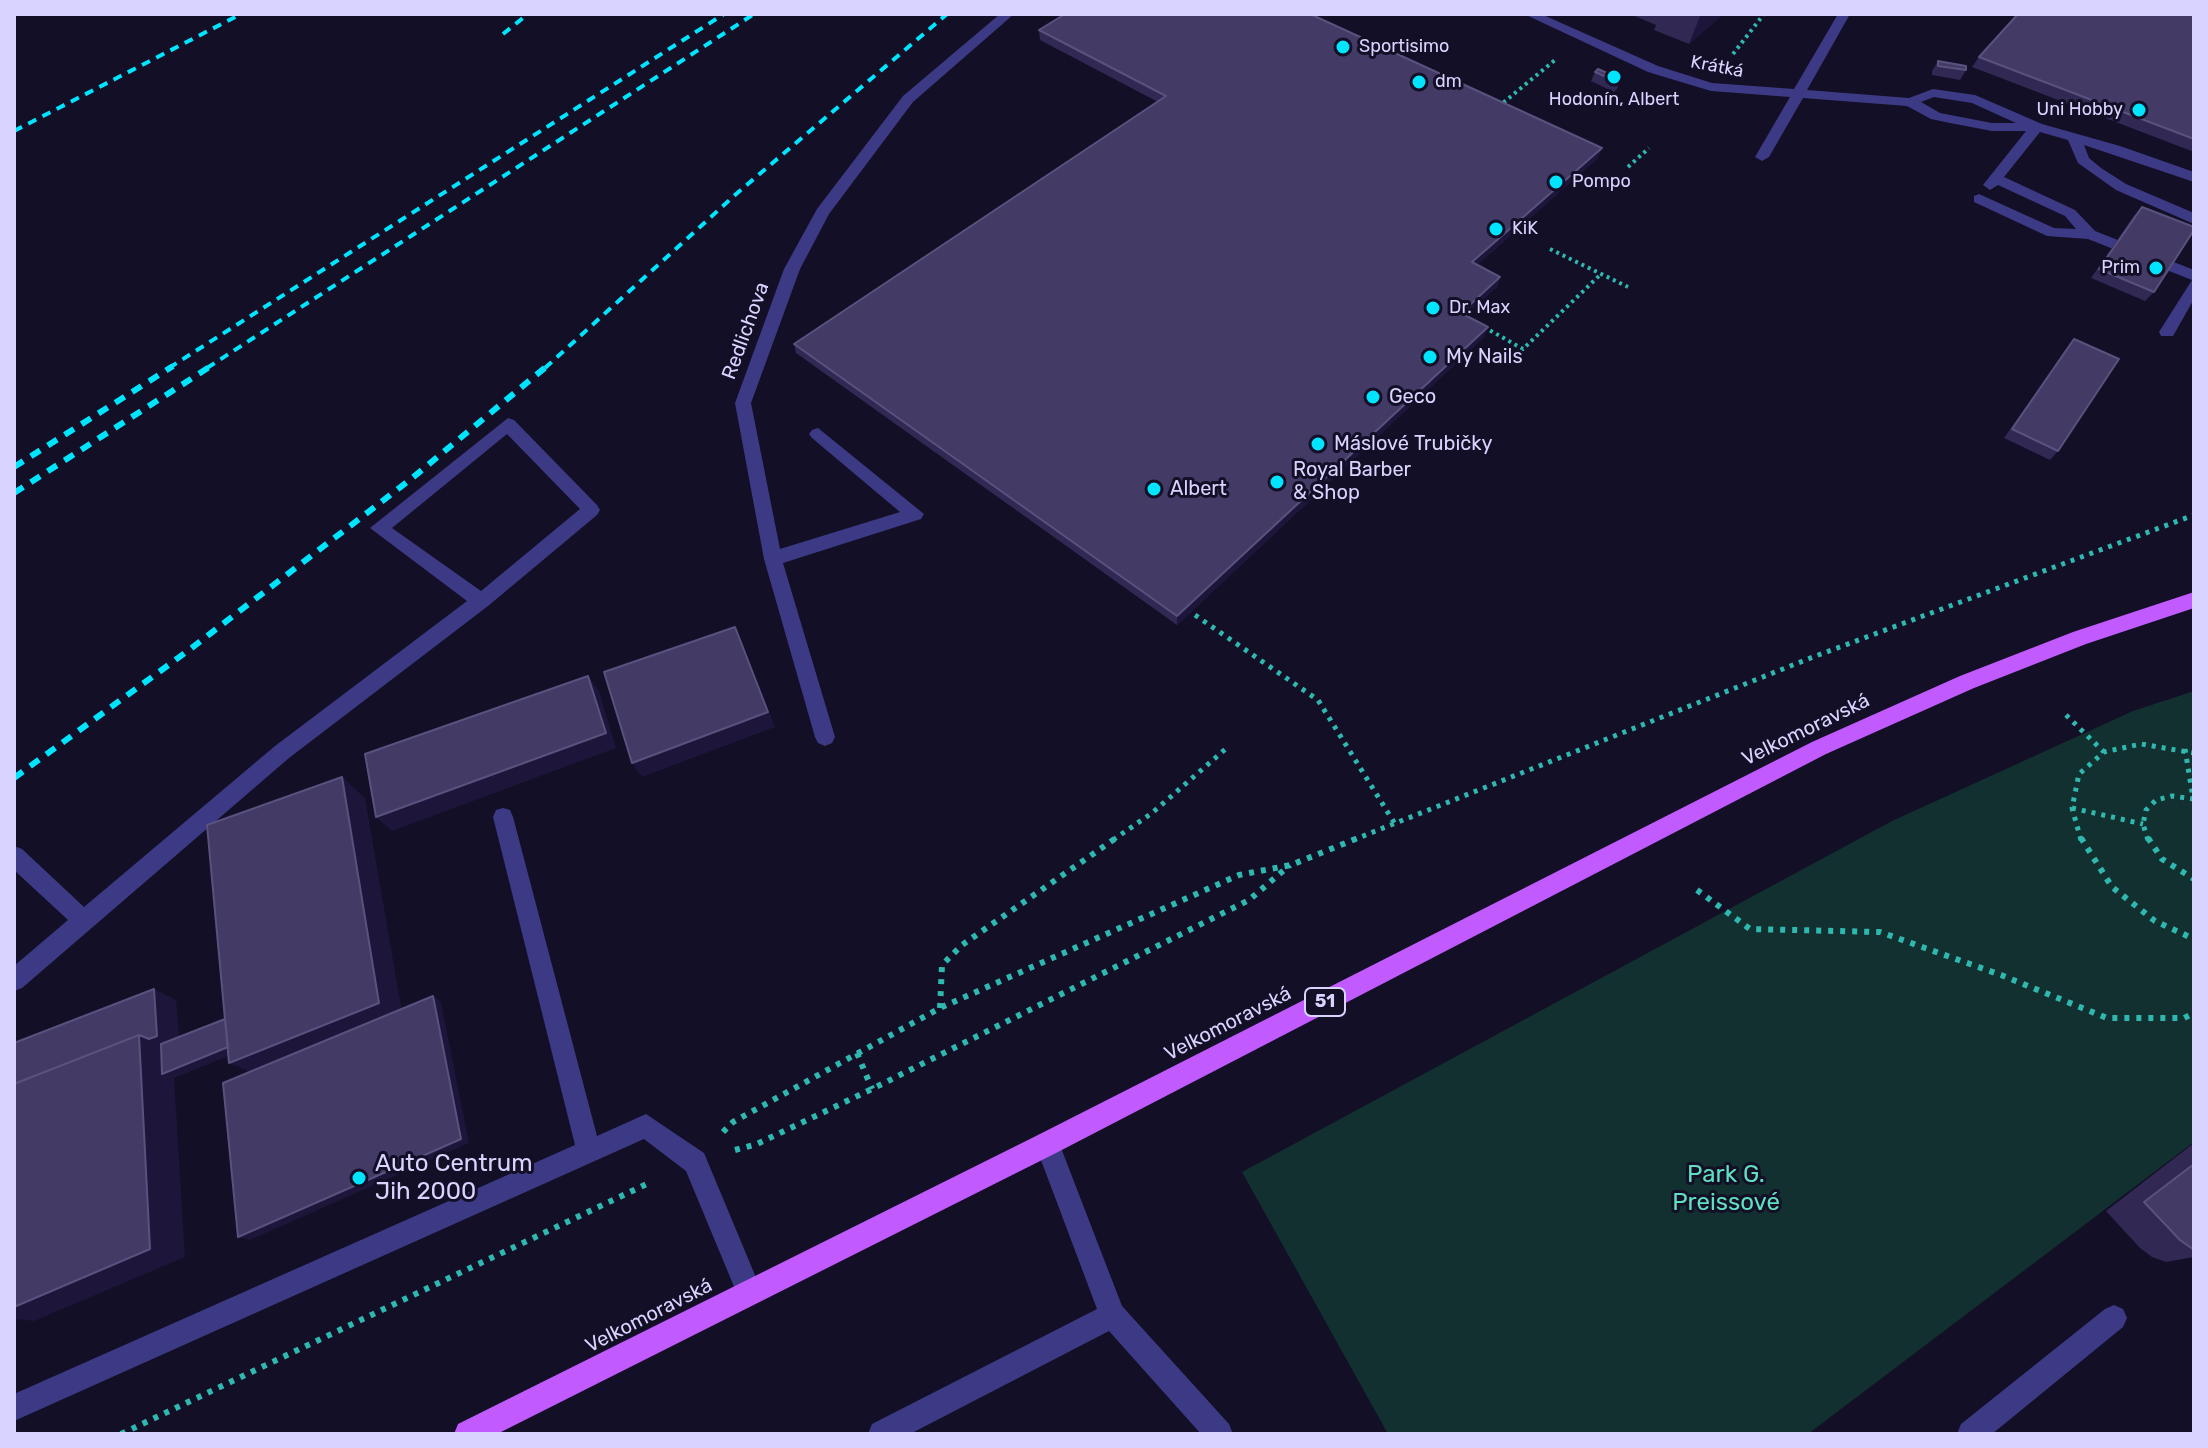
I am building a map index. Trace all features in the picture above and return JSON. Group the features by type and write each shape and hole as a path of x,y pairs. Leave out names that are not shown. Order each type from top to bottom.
{"main road":[{"name":"Velkomoravská","path":"468,1434 1047,1144 1819,748 2037,654 2194,600"}],"lane":[{"name":"Redlichova","path":"825,737 773,559 743,403 792,269 822,212 908,99 1008,14"},
{"name":"Krátká","path":"1530,14 1685,80 1736,91 1910,102"},
{"path":"1762,157 1844,14"},
{"path":"1910,102 1933,93 1975,99 2037,127 2194,177"},
{"path":"1910,102 1936,116 1964,122 1992,127 2037,127"},
{"path":"2037,127 1993,182 2070,213 2090,234"},
{"path":"2074,137 2083,160 2096,171 2121,187 2194,219"},
{"path":"1979,199 2052,233 2090,234 2194,276"},
{"path":"2167,332 2194,285"},
{"path":"14,980 282,752 481,601 591,510 508,424 379,528 481,601"},
{"path":"773,559 915,514 818,434"},
{"path":"503,817 589,1152"},
{"path":"14,856 84,921"},
{"path":"14,1408 646,1126 695,1162 749,1292"},
{"path":"1047,1144 1112,1315 1219,1434"},
{"path":"882,1434 1112,1315"},
{"path":"1971,1434 2114,1318"}],"path":[{"path":"1724,64 1764,14"},
{"path":"1498,107 1559,57"},
{"path":"1628,167 1649,148"},
{"path":"1550,249 1628,287"},
{"path":"1476,323 1523,349 1601,274"},
{"path":"695,1162 733,1122 940,1008 1239,875 1291,865 1813,657 2194,515"},
{"path":"1195,615 1318,700 1395,824"},
{"path":"2066,715 2104,752"},
{"path":"2194,753 2185,749 2141,744 2104,752 2079,774 2072,808 2083,846 2112,887 2155,921 2194,939"},
{"path":"940,1008 942,965 962,945 1152,813 1229,746"},
{"path":"2185,749 2193,799 2172,796 2156,800 2146,810 2143,824 2149,842 2162,859 2194,879"},
{"path":"2072,808 2143,824"},
{"path":"121,1434 695,1162 757,1144 872,1089 1249,900 1291,865"},
{"path":"1697,890 1750,929 1773,932 1837,929 1880,932 2107,1018 2184,1018 2194,1013"},
{"path":"857,1053 872,1089"}],"green space":[{"name":"Park G. Preissové","path":"2194,691 2194,1142 1808,1434 1388,1434 1242,1172 1892,821 2133,711"}],"building":[{"name":"Albert","path":"1065,14 1310,14 1602,148 1472,262 1500,277 1461,313 1488,327 1177,616 794,344 1166,96 1039,30"},
{"name":"Uni Hobby","path":"2018,14 2194,14 2194,139 1979,57"},
{"path":"1938,61 1966,66 1966,70 1938,66"},
{"path":"1598,69 1621,79 1618,82 1595,72"},
{"path":"2142,207 2194,227 2154,292 2099,269"},
{"path":"2074,339 2119,359 2058,451 2012,429"},
{"path":"735,627 768,712 632,763 604,672"},
{"path":"588,676 606,733 376,817 365,754"},
{"path":"342,777 379,1003 229,1063 207,825"},
{"path":"154,989 157,1036 149,1039 139,1035 14,1084 14,1043"},
{"path":"433,996 461,1139 238,1237 223,1083"},
{"path":"225,1019 228,1047 162,1074 161,1044"},
{"path":"139,1035 150,1249 14,1307 14,1084"},
{"path":"2194,1164 2194,1250 2180,1240 2144,1202"}],"railway":[{"path":"14,131 241,14"},
{"path":"503,34 528,14"},
{"path":"169,368 724,14"},
{"path":"207,368 754,14"},
{"path":"545,368 735,195 947,14"},
{"path":"14,467 173,366"},
{"path":"14,493 211,366"},
{"path":"14,778 189,650 411,479 547,366"}],"place":[{"name":"Sportisimo","path":"1343,47"},
{"name":"Hodonín, Albert","path":"1614,77"},
{"name":"dm","path":"1419,82"},
{"name":"Uni Hobby","path":"2139,110"},
{"name":"Pompo","path":"1556,182"},
{"name":"KiK","path":"1496,229"},
{"name":"Prim","path":"2156,268"},
{"name":"Dr. Max","path":"1433,308"},
{"name":"My Nails","path":"1430,357"},
{"name":"Geco","path":"1373,397"},
{"name":"Máslové Trubičky","path":"1318,444"},
{"name":"Royal Barber & Shop","path":"1277,482"},
{"name":"Albert","path":"1154,489"},
{"name":"Auto Centrum Jih 2000","path":"359,1178"}]}
